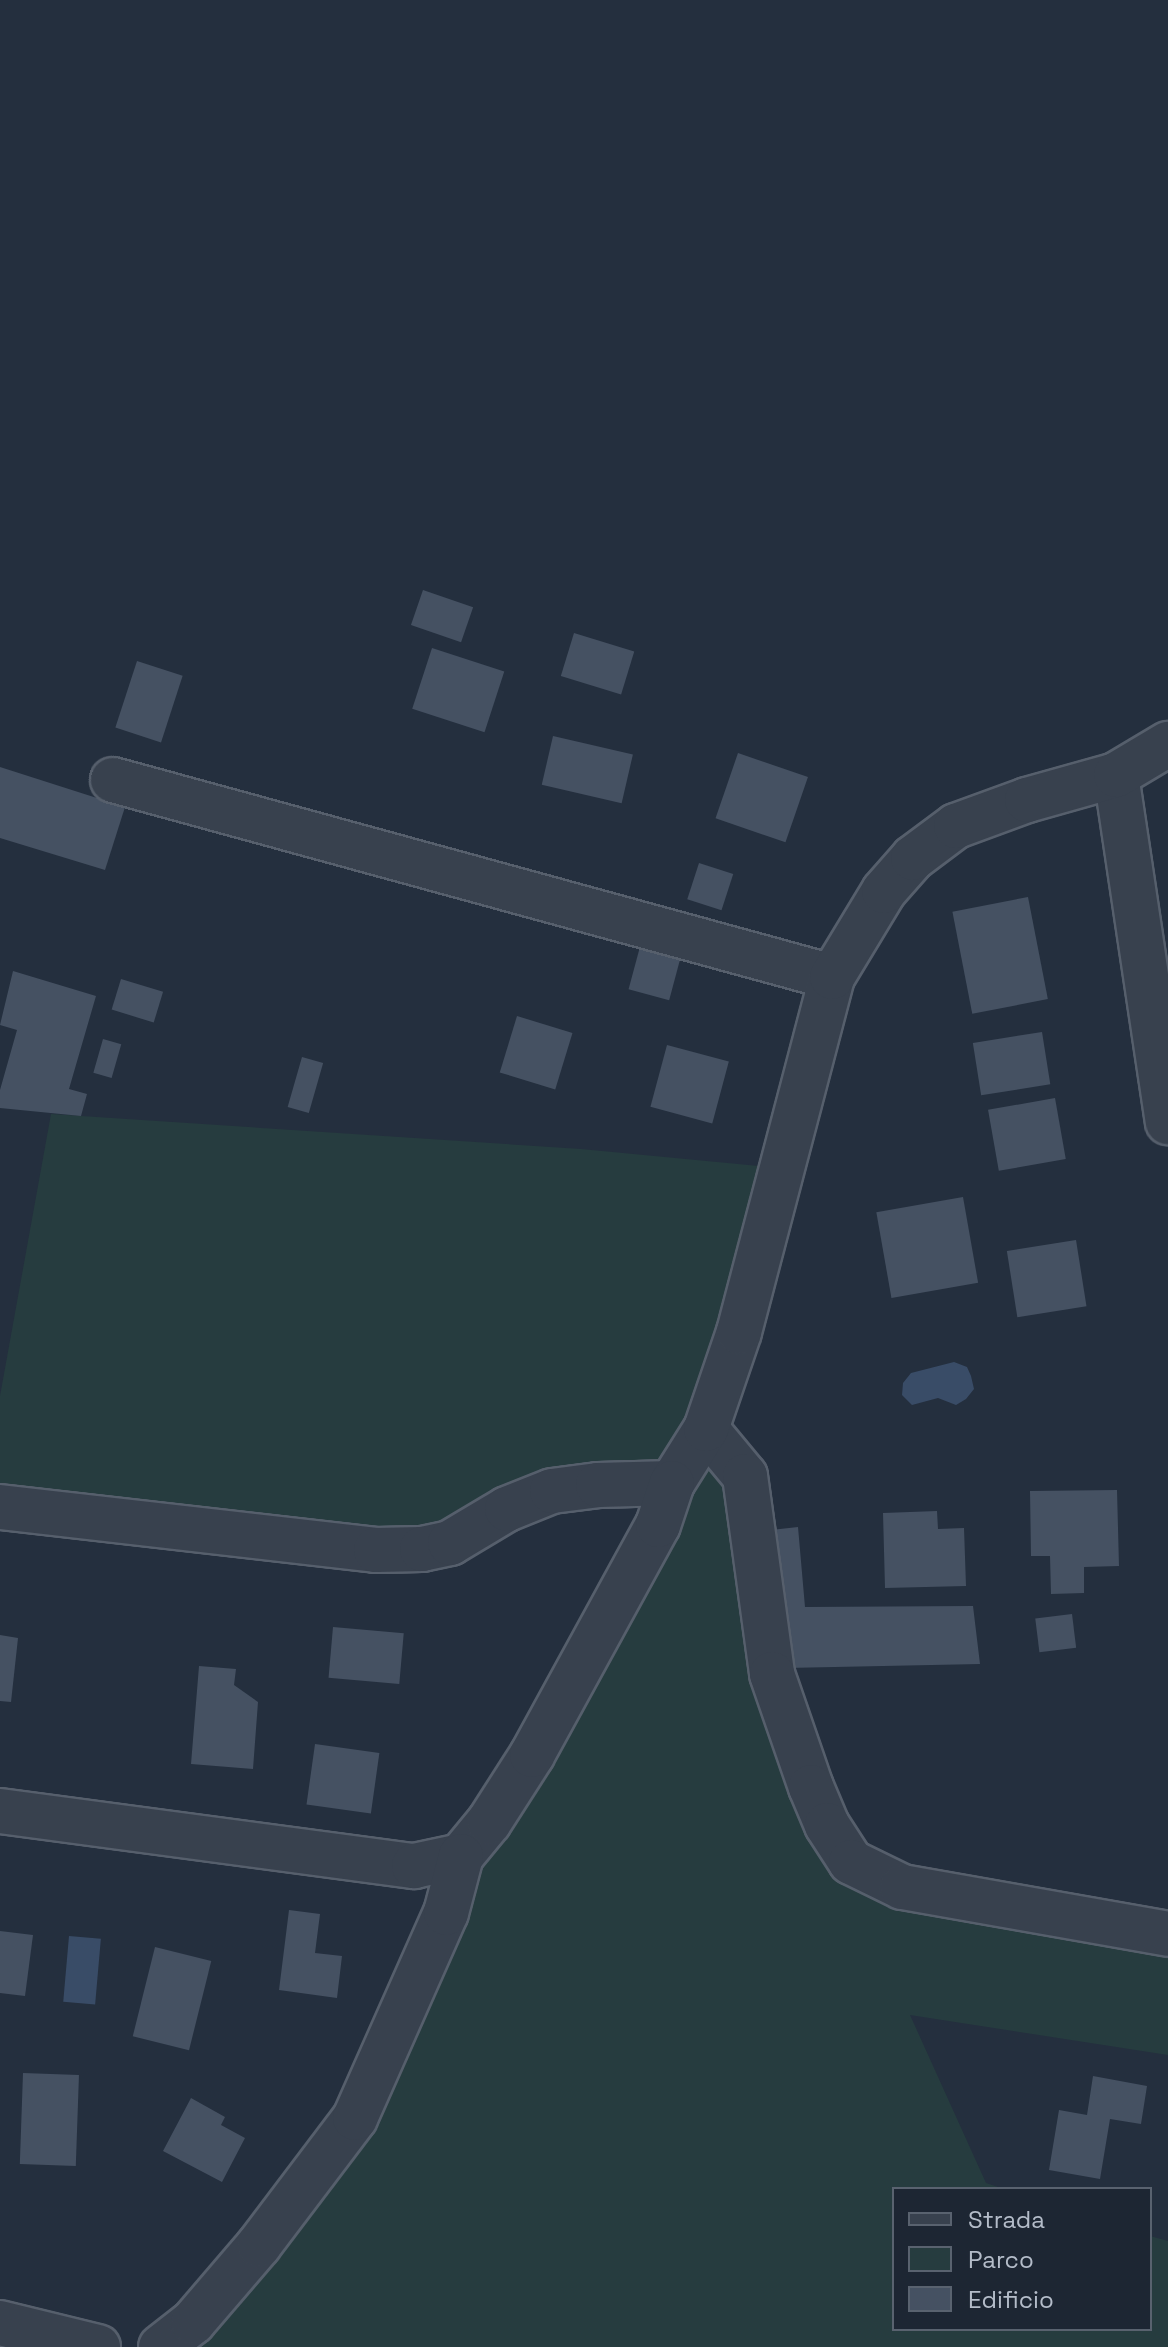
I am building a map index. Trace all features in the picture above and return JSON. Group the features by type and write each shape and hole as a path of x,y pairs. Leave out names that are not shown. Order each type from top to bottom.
{"street":[{"path":"161,2347 193,2322 259,2245 355,2118 446,1913 461,1856 489,1822 532,1755 658,1525 672,1483 706,1429 739,1332 775,1203 832,977 884,891 913,858 956,826 1027,800 1116,775 1168,744"},
{"path":"1116,775 1168,1122"},
{"path":"113,780 832,977"},
{"path":"706,1429 745,1476 772,1674 811,1787 827,1825 851,1862 902,1887 1168,1934"},
{"path":"0,1507 376,1550 422,1549 450,1543 507,1509 552,1491 598,1485 672,1483"},
{"path":"0,1811 414,1866 461,1856"},
{"path":"0,2323 98,2347"}],"green space":[{"path":"51,1114 581,1149 768,1167 720,1340 675,1452 650,1467 433,1534 0,1491 0,1396"},
{"path":"709,1454 736,1482 850,1878 1168,1943 1168,2055 910,2015 986,2183 998,2187 892,2187 892,2331 1152,2331 1152,2237 1168,2241 1168,2347 187,2347 297,2227 487,1848"}],"water":[{"path":"954,1362 967,1367 971,1376 974,1389 966,1399 956,1405 938,1398 912,1405 902,1395 903,1383 911,1373"},
{"path":"69,1936 101,1939 95,2005 63,2002"}],"building":[{"path":"423,590 473,607 461,642 411,625"},
{"path":"574,633 634,651 621,694 561,676"},
{"path":"432,648 504,671 485,732 412,709"},
{"path":"137,661 183,676 161,742 115,728"},
{"path":"553,736 633,754 622,803 542,785"},
{"path":"738,753 808,777 786,842 716,818"},
{"path":"0,767 125,807 105,870 0,838"},
{"path":"699,863 733,874 721,910 687,899"},
{"path":"1028,897 1048,999 972,1014 952,912"},
{"path":"641,943 682,954 669,1000 629,989"},
{"path":"13,971 96,996 69,1089 87,1094 81,1116 0,1108 0,1090 17,1030 0,1025"},
{"path":"121,979 163,992 154,1022 112,1010"},
{"path":"517,1016 572,1033 555,1089 500,1072"},
{"path":"1042,1032 1050,1084 981,1095 973,1043"},
{"path":"103,1039 121,1044 112,1078 93,1073"},
{"path":"667,1045 729,1062 712,1123 650,1107"},
{"path":"302,1057 323,1063 309,1113 288,1107"},
{"path":"1055,1098 1066,1159 999,1171 988,1110"},
{"path":"963,1197 978,1283 891,1298 876,1212"},
{"path":"1076,1240 1086,1306 1017,1317 1007,1251"},
{"path":"1117,1490 1119,1566 1084,1567 1084,1593 1051,1594 1050,1556 1031,1556 1030,1491"},
{"path":"937,1511 938,1529 964,1528 966,1586 885,1588 883,1513"},
{"path":"798,1527 805,1607 973,1606 980,1664 786,1668 771,1530"},
{"path":"1072,1614 1076,1648 1039,1652 1035,1619"},
{"path":"333,1627 404,1633 399,1684 329,1678"},
{"path":"0,1635 18,1638 11,1702 0,1701"},
{"path":"199,1666 236,1669 234,1685 258,1702 253,1769 191,1764"},
{"path":"315,1744 379,1753 371,1813 307,1804"},
{"path":"289,1910 320,1914 315,1953 342,1956 337,1998 279,1990"},
{"path":"0,1931 33,1935 25,1996 0,1993"},
{"path":"155,1947 211,1961 189,2050 133,2036"},
{"path":"23,2073 79,2075 76,2166 20,2164"},
{"path":"1093,2076 1147,2086 1141,2124 1110,2119 1100,2179 1049,2170 1059,2110 1087,2115"},
{"path":"191,2098 225,2117 221,2125 245,2138 222,2182 163,2151"}]}
